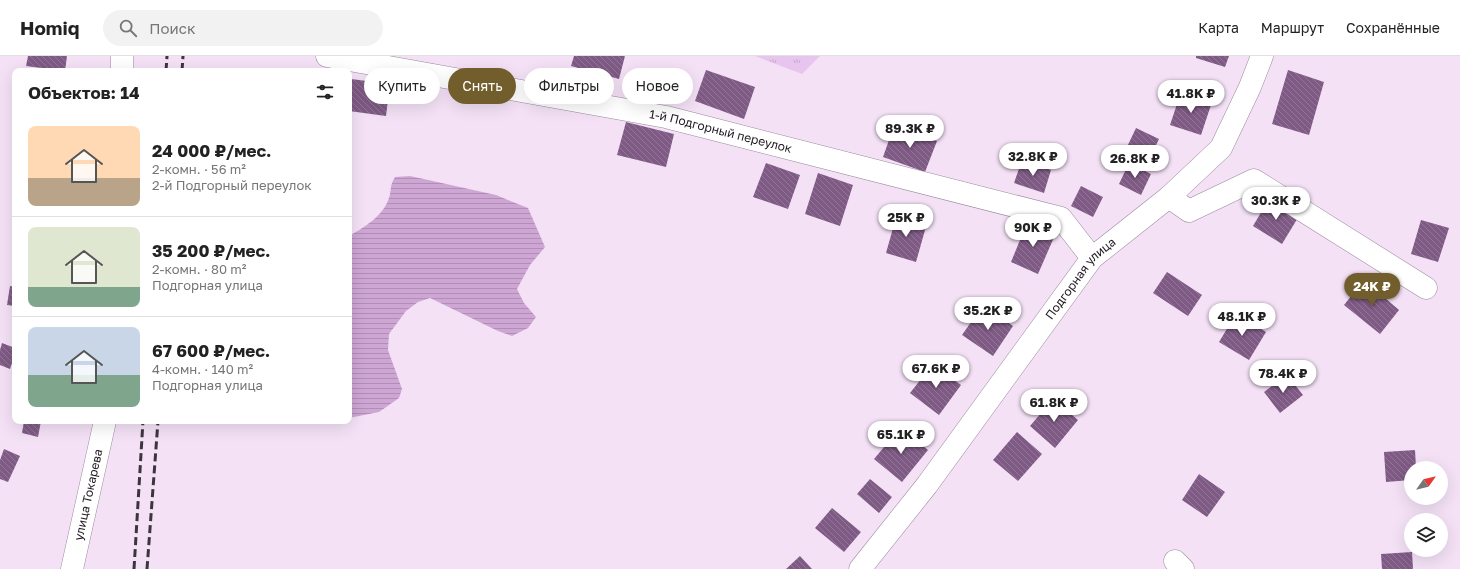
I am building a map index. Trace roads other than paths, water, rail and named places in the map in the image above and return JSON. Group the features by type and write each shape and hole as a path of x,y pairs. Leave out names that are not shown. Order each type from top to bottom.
{"street":[{"path":"122,56 122,68"},
{"name":"1-й Подгорный переулок","path":"327,56 666,117 1061,218 1092,258"},
{"name":"Подгорная улица","path":"860,569 927,485 1092,258 1169,197 1221,148 1250,87 1262,56"},
{"path":"1169,197 1189,211 1254,180 1426,288"},
{"name":"улица Токарева","path":"72,569 104,424"}],"railway":[{"path":"166,68 167,56"},
{"path":"182,68 183,56"},
{"path":"134,569 143,424"},
{"path":"147,569 158,424"}]}
